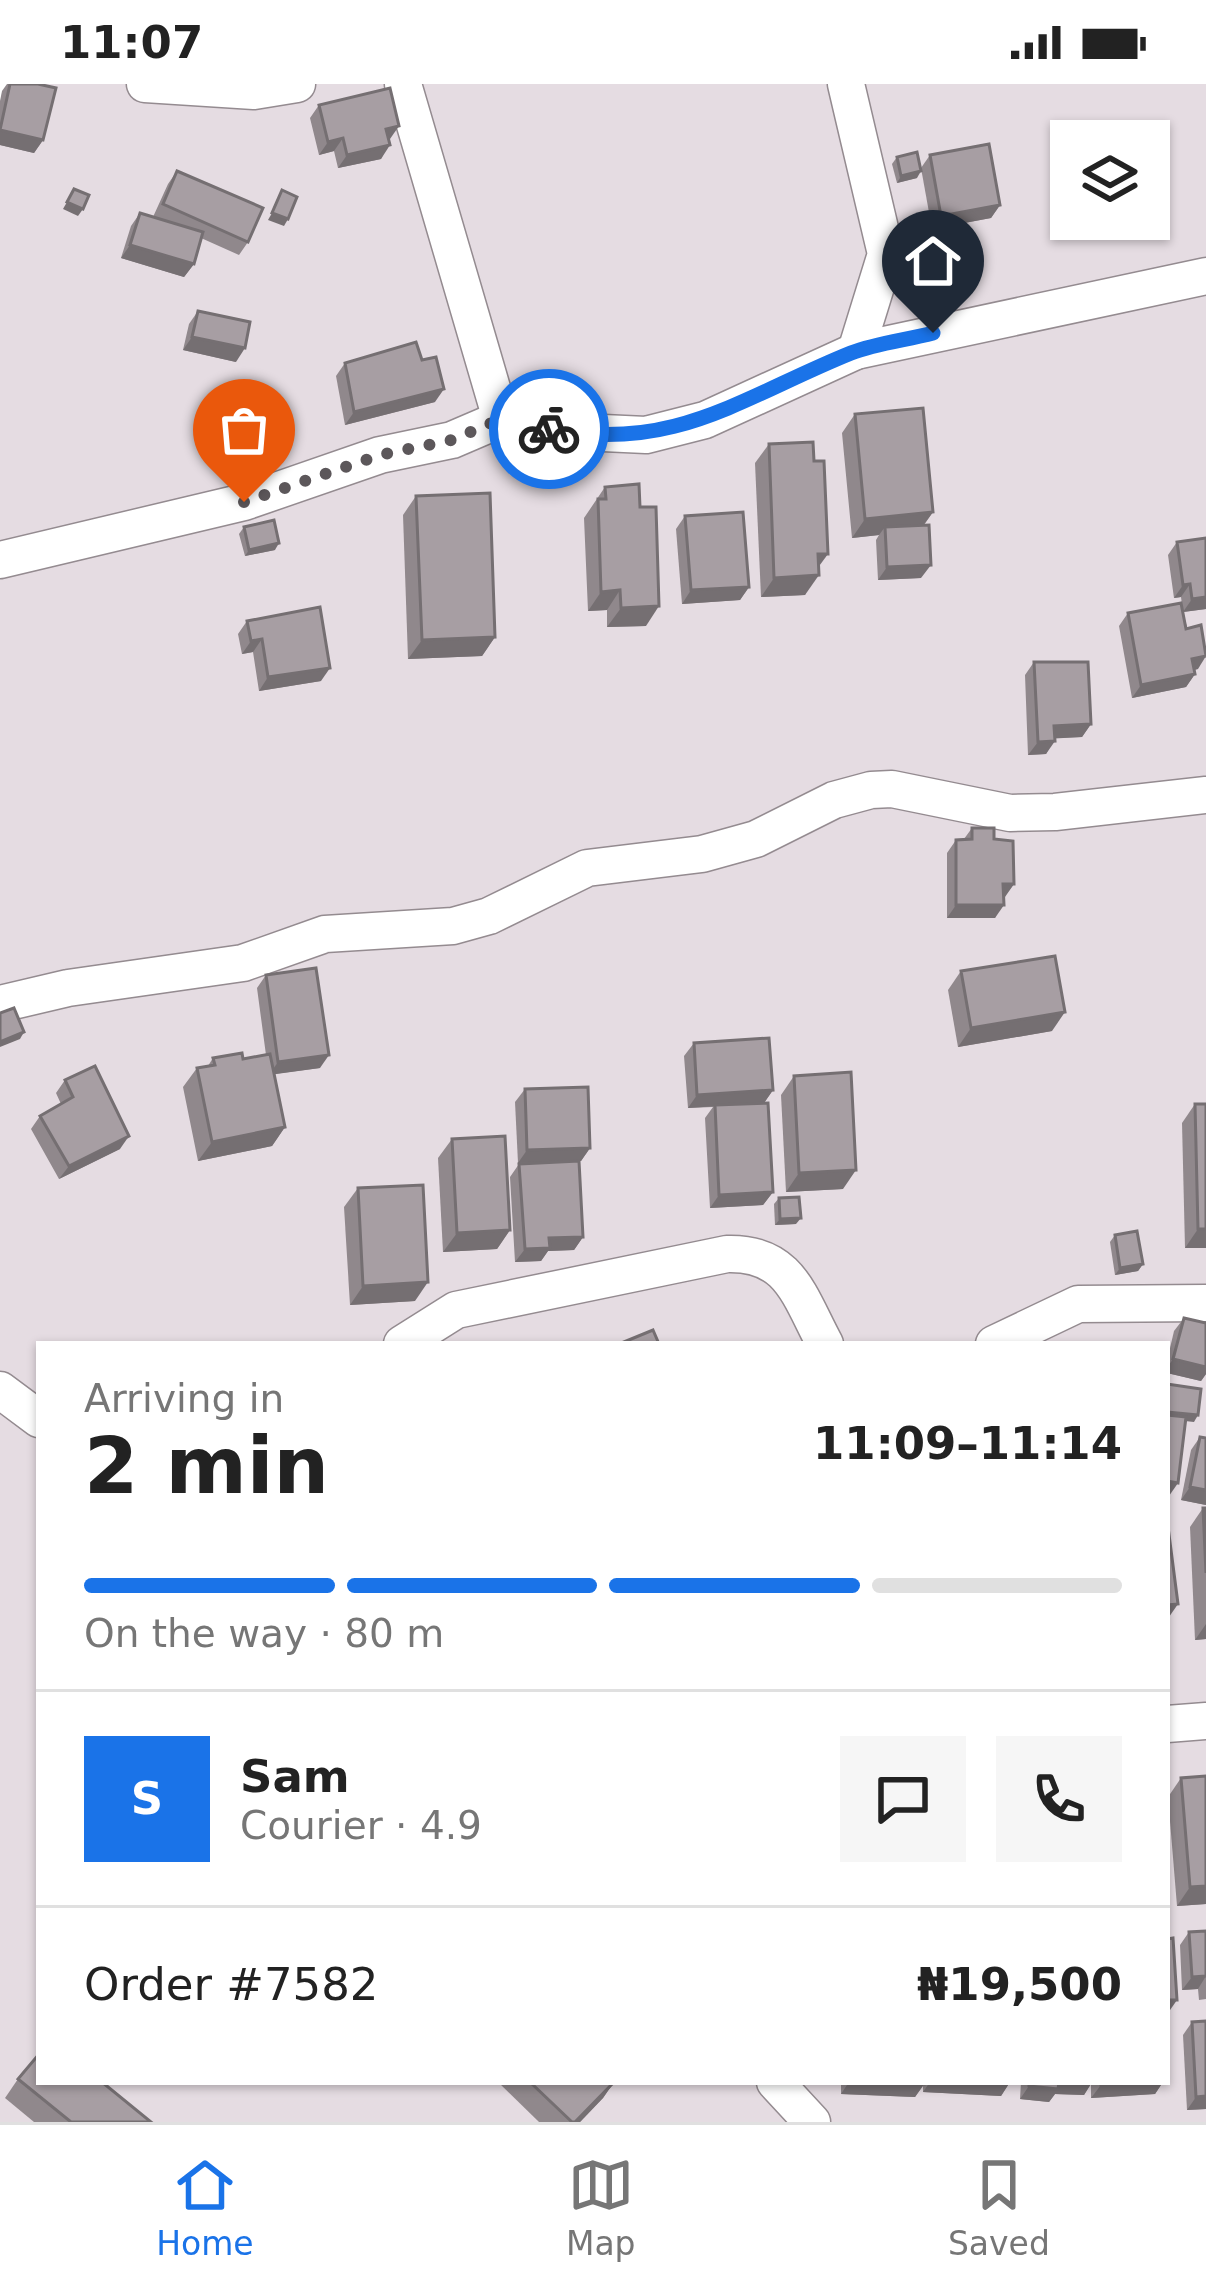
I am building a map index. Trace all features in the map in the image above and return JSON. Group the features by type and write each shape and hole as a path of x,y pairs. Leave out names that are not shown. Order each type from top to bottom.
{"street":[{"path":"145,84 254,91 297,84"},
{"path":"403,84 501,419"},
{"path":"846,84 886,254 856,351"},
{"path":"0,560 244,502 380,455 452,440 501,419 560,431 646,435 705,420 856,351 1206,276"},
{"path":"0,1004 68,988 243,963 325,934 453,926 489,916 587,868 702,854 756,839 834,800 871,790 892,789 1010,813 1206,795"},
{"path":"407,1341 457,1310 749,1253 772,1260 791,1280 823,1341"},
{"path":"1000,1341 1078,1304 1206,1303"},
{"path":"0,1390 36,1417"},
{"path":"1170,1724 1206,1721"},
{"path":"779,2085 812,2122"}],"building":[{"path":"10,84 56,88 43,140 0,130"},
{"path":"390,88 399,126 386,129 390,145 347,155 343,138 328,142 319,105"},
{"path":"989,144 1000,205 941,216 930,155"},
{"path":"917,152 921,171 901,176 897,157"},
{"path":"177,171 263,208 248,242 163,204"},
{"path":"74,189 89,195 83,209 67,202"},
{"path":"282,190 297,197 288,219 272,213"},
{"path":"140,213 203,232 194,264 130,245"},
{"path":"198,311 250,322 245,348 192,337"},
{"path":"416,342 422,360 436,357 444,389 354,412 345,363"},
{"path":"923,408 933,512 865,519 855,414"},
{"path":"813,442 814,461 824,461 828,554 818,554 819,575 774,578 769,444"},
{"path":"639,484 640,507 656,507 659,606 621,608 620,590 601,592 598,499 606,499 605,487"},
{"path":"490,493 495,637 422,640 416,496"},
{"path":"743,512 749,587 691,590 685,516"},
{"path":"274,520 279,543 249,550 244,527"},
{"path":"929,525 931,565 887,567 885,527"},
{"path":"1206,538 1206,597 1192,599 1190,584 1183,585 1177,542"},
{"path":"1181,603 1186,629 1201,625 1206,656 1192,659 1195,674 1141,685 1128,613"},
{"path":"320,607 330,668 268,677 262,639 251,641 247,621"},
{"path":"1034,662 1088,662 1091,724 1054,726 1055,741 1038,742"},
{"path":"972,828 994,828 994,839 1013,841 1014,884 1003,884 1004,905 956,905 956,840 972,839"},
{"path":"1055,956 1065,1012 971,1028 961,971"},
{"path":"316,968 329,1055 278,1062 266,975"},
{"path":"14,1008 24,1032 0,1042 0,1013"},
{"path":"769,1038 773,1090 697,1095 694,1043"},
{"path":"242,1053 243,1059 270,1054 285,1127 212,1142 197,1068 215,1065 213,1058"},
{"path":"95,1066 129,1136 69,1166 40,1116 73,1097 65,1080"},
{"path":"851,1072 856,1170 799,1173 794,1076"},
{"path":"588,1087 590,1148 527,1150 525,1089"},
{"path":"768,1103 773,1192 719,1195 715,1105"},
{"path":"1195,1104 1206,1104 1206,1229 1198,1229"},
{"path":"505,1136 510,1230 457,1233 452,1139"},
{"path":"579,1161 583,1237 549,1238 550,1248 525,1249 519,1164"},
{"path":"423,1185 428,1282 363,1286 358,1188"},
{"path":"799,1197 801,1218 780,1219 779,1198"},
{"path":"1137,1231 1143,1264 1120,1268 1115,1235"},
{"path":"1184,1318 1206,1323 1206,1367 1173,1359"},
{"path":"653,1330 658,1341 626,1341"},
{"path":"1170,1384 1201,1389 1198,1415 1170,1412"},
{"path":"1170,1415 1186,1417 1178,1483 1170,1482"},
{"path":"1200,1437 1206,1438 1206,1490 1190,1487"},
{"path":"1203,1508 1206,1508 1206,1573"},
{"path":"1170,1542 1178,1604 1170,1605"},
{"path":"1206,1776 1206,1886 1190,1887 1181,1778"},
{"path":"1206,1931 1206,1976 1192,1977 1189,1932"},
{"path":"1173,1938 1177,2000 1170,2000"},
{"path":"1206,2021 1206,2096 1196,2097 1192,2022"},
{"path":"36,2058 36,2085 106,2085 151,2122 71,2122 18,2079"},
{"path":"533,2085 611,2085 575,2122"}],"way so far":[{"path":"244,502 380,455 452,440 501,419 549,429"}],"route":[{"path":"549,429 646,435 705,420 856,351 933,333"}]}
